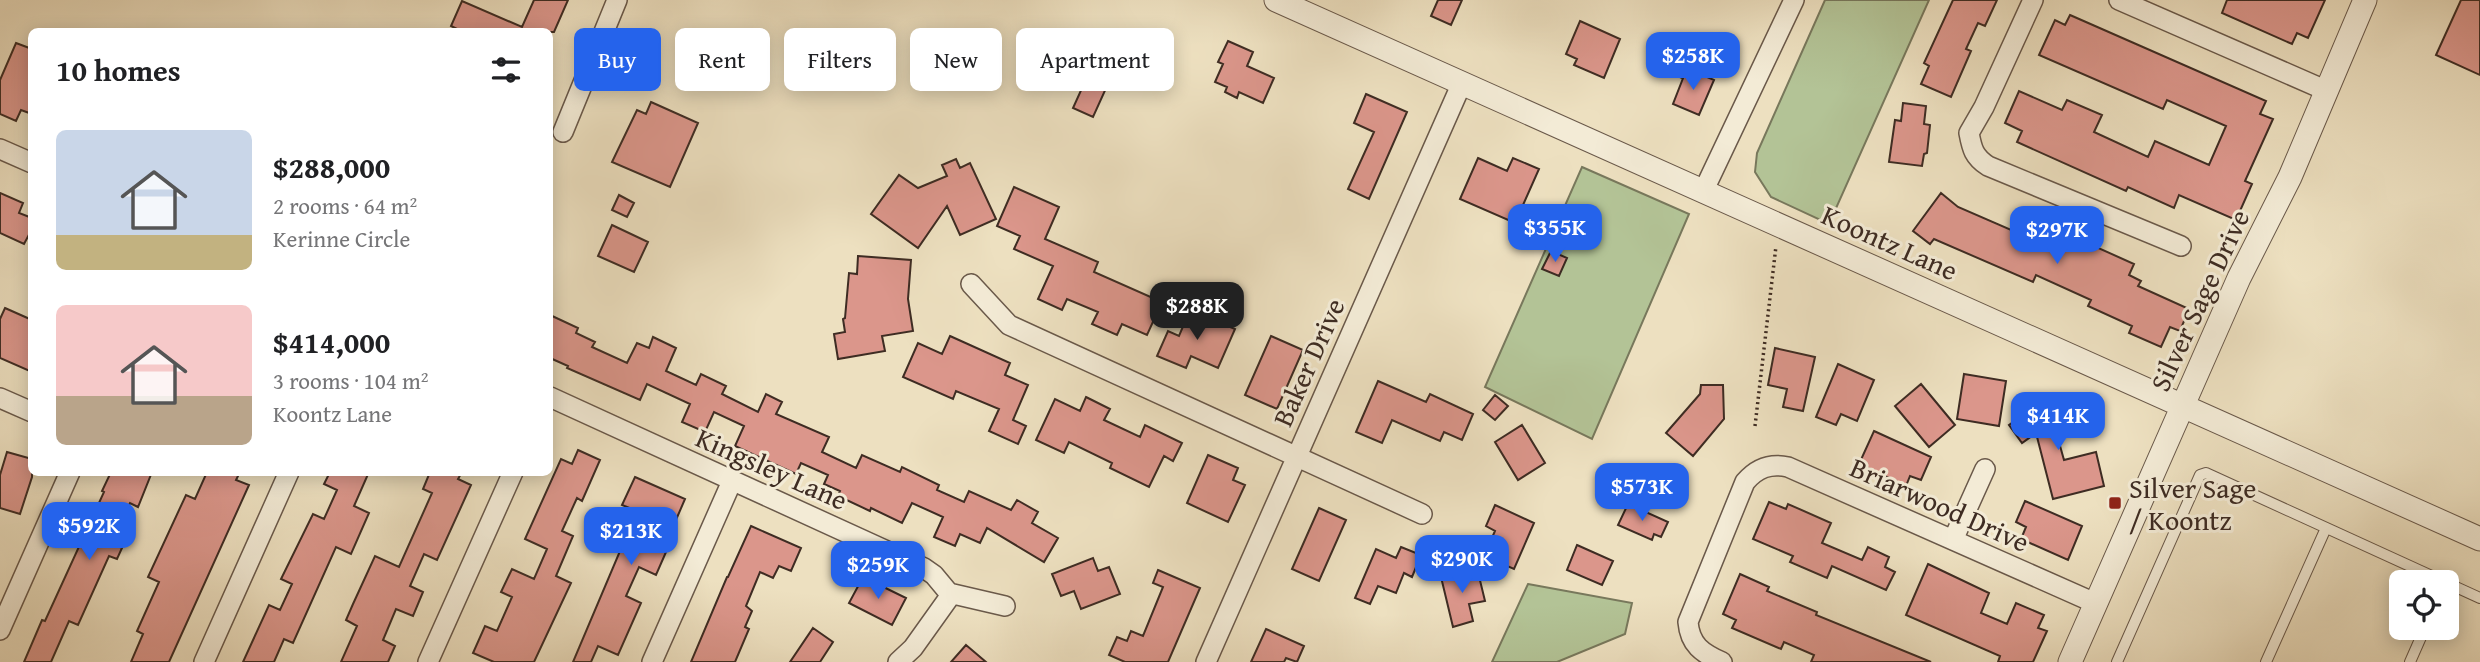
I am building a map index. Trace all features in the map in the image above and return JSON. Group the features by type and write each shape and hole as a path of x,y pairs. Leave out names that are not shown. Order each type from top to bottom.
{"street":[{"path":"563,132 617,0"},
{"name":"Koontz Lane","path":"1276,0 2480,539"},
{"path":"1703,192 1794,0"},
{"path":"2033,0 1984,107 1969,133 1972,149 1978,160 2181,246"},
{"path":"2119,0 2325,90"},
{"name":"Silver Sage Drive","path":"2070,662 2239,278 2290,177 2365,0"},
{"name":"Baker Drive","path":"1206,662 1461,85"},
{"path":"0,149 28,161"},
{"path":"971,284 1009,326 1422,514"},
{"path":"0,398 28,410"},
{"name":"Kingsley Lane","path":"553,398 924,568 934,575 949,593"},
{"name":"Briarwood Drive","path":"1722,662 1697,648 1688,622 1745,482 1761,468 1777,465 1788,467 2095,603"},
{"path":"1953,540 1985,469"},
{"path":"0,630 68,476"},
{"path":"204,662 287,476"},
{"path":"428,662 511,476"},
{"path":"652,662 732,481"},
{"path":"898,662 913,648 949,593 1005,606"}],"lane":[{"path":"2117,662 2200,475 2206,473 2419,570"},
{"path":"2266,662 2326,528"},
{"path":"2459,588 2480,598"},
{"path":"2410,662 2420,640"}],"path":[{"path":"1755,426 1776,246"}],"green space":[{"path":"1825,0 1929,0 1829,224 1771,197 1755,172 1757,153"},
{"path":"1582,167 1689,214 1592,439 1485,387"},
{"path":"1528,584 1632,603 1625,634 1557,662 1492,662"}],"building":[{"path":"534,0 568,0 554,32 553,28 451,26 462,1 522,27"},
{"path":"1438,0 1462,0 1451,25 1431,16"},
{"path":"1953,0 1997,0 1985,26 1978,23 1966,49 1971,51 1951,97 1921,84 1929,66 1924,63"},
{"path":"2227,0 2325,0 2308,38 2297,33 2292,44 2222,13"},
{"path":"2461,0 2480,0 2480,75 2436,55"},
{"path":"2070,15 2266,101 2260,114 2273,119 2245,181 2252,184 2236,220 2179,195 2174,208 2128,187 2126,191 2017,142 2022,131 2005,123 2019,91 2062,110 2067,100 2102,115 2094,132 2148,157 2155,141 2209,165 2226,126 2167,100 2163,109 2039,55 2055,20 2065,25"},
{"path":"1580,21 1620,39 1604,78 1574,65 1577,59 1566,54"},
{"path":"1228,41 1253,52 1247,66 1274,78 1263,103 1239,92 1237,98 1225,92 1227,87 1215,82 1223,64 1218,62"},
{"path":"16,43 28,48 28,113 21,110 16,121 0,114 0,80"},
{"path":"1671,54 1689,62 1682,78 1663,70"},
{"path":"1687,68 1714,80 1699,115 1673,104"},
{"path":"1081,91 1105,91 1093,117 1073,108"},
{"path":"1366,94 1407,112 1369,199 1348,189 1374,132 1354,123"},
{"path":"651,102 698,123 670,187 612,162 637,110 646,114"},
{"path":"1903,103 1926,106 1924,124 1930,125 1927,153 1924,154 1922,166 1889,162 1895,120 1901,121"},
{"path":"1478,158 1507,171 1513,158 1539,169 1515,223 1460,199"},
{"path":"956,159 960,168 970,163 996,219 960,235 947,206 918,248 871,214 899,175 918,188 947,176 942,165"},
{"path":"1014,187 1059,207 1045,239 1098,262 1094,272 1162,302 1147,335 1122,324 1117,335 1092,324 1098,312 1067,299 1062,310 1038,299 1053,266 1014,249 1020,236 997,226"},
{"path":"0,193 23,203 19,213 28,216 28,236 24,244 0,233"},
{"path":"1941,193 1958,207 2011,230 2013,225 2031,233 2036,220 2134,264 2129,275 2141,281 2138,286 2189,309 2180,331 2170,327 2161,347 2129,333 2132,326 2088,306 2091,300 2036,275 2033,282 1934,239 1930,244 1913,231"},
{"path":"619,195 634,203 627,217 612,210"},
{"path":"612,225 648,242 634,272 598,256"},
{"path":"1551,251 1567,258 1559,276 1542,269"},
{"path":"858,256 911,260 908,299 913,331 882,336 885,351 838,359 834,334 845,332 843,319 849,273 857,274"},
{"path":"5,308 28,318 28,370 0,358 0,319"},
{"path":"1190,310 1235,329 1218,368 1191,356 1186,368 1157,356 1168,331 1179,336"},
{"path":"553,316 578,328 576,333 595,342 592,347 627,363 637,343 649,348 653,337 676,348 666,371 696,385 701,374 726,386 722,394 758,412 766,394 782,402 776,414 829,437 822,452 856,468 862,455 900,472 902,467 939,485 937,490 964,502 969,491 1011,510 1017,500 1038,512 1032,523 1058,538 1044,562 987,528 980,543 960,534 955,546 934,537 943,517 912,503 902,523 871,508 870,511 838,496 840,491 824,484 828,475 801,463 796,474 735,446 744,426 714,412 705,432 682,422 690,404 647,384 640,400 567,368 568,366 553,359"},
{"path":"950,336 1010,363 1005,375 1028,385 1013,420 1026,426 1018,444 989,431 999,409 956,391 953,399 903,377 918,343 942,354"},
{"path":"1271,336 1303,350 1277,409 1245,395"},
{"path":"1775,348 1815,357 1803,411 1783,407 1787,389 1768,385"},
{"path":"1838,364 1874,380 1857,421 1841,414 1836,425 1816,417"},
{"path":"1964,374 2006,381 1999,426 1957,419"},
{"path":"1378,381 1426,402 1430,394 1473,414 1462,440 1444,432 1440,441 1392,420 1382,443 1356,432"},
{"path":"1921,384 1955,425 1929,447 1895,406"},
{"path":"1701,385 1723,385 1724,419 1693,456 1666,433 1700,394"},
{"path":"1495,395 1508,406 1495,420 1483,410"},
{"path":"1086,397 1110,409 1104,420 1140,437 1145,425 1182,443 1173,461 1164,456 1149,487 1110,468 1112,463 1069,442 1064,453 1036,440 1055,399 1080,411"},
{"path":"2049,397 2070,425 2057,435 2064,460 2096,452 2104,486 2053,499 2036,433 2022,443 2009,425"},
{"path":"1522,425 1545,463 1518,480 1495,442"},
{"path":"1874,431 1931,457 1921,480 1910,476 1906,486 1859,464"},
{"path":"578,450 600,460 582,501 577,498 562,531 573,536 556,576 571,583 534,662 494,662 473,653 485,626 497,631 512,597 501,592 512,569 534,579 547,549 525,539 561,459 572,464"},
{"path":"7,452 28,458 28,476 32,477 20,514 0,508 0,475"},
{"path":"1208,455 1238,468 1233,480 1245,485 1228,522 1187,503"},
{"path":"109,476 150,476 138,507 130,503 112,543 122,548 117,559 109,556 78,625 69,621 51,662 24,662 104,492 102,491"},
{"path":"205,476 238,476 236,480 249,485 169,662 131,662 143,634 137,631 159,582 148,577 186,495 195,499"},
{"path":"328,476 367,476 354,506 369,513 351,554 336,547 293,643 284,639 274,662 243,662 269,605 280,610 292,584 281,579 313,514 324,519 337,490 324,484"},
{"path":"428,476 460,476 458,479 471,485 437,560 424,554 410,586 423,592 413,616 396,609 383,640 395,646 388,662 341,662 357,626 346,620 375,556 399,567 432,493 423,489"},
{"path":"635,477 685,499 663,550 666,552 656,575 639,567 626,596 641,603 618,655 598,646 591,662 573,662 637,511 622,505"},
{"path":"2025,501 2082,526 2068,560 2021,539 2026,527 2016,522"},
{"path":"1769,502 1786,509 1788,504 1831,523 1822,543 1862,560 1868,547 1889,557 1885,567 1895,572 1886,590 1832,566 1827,578 1790,562 1793,556 1753,539"},
{"path":"1628,504 1668,522 1661,537 1654,534 1652,540 1618,525"},
{"path":"1495,505 1534,523 1514,569 1484,556 1495,531 1486,526"},
{"path":"1319,508 1346,520 1319,581 1292,569"},
{"path":"751,526 801,548 791,571 779,566 773,578 760,572 746,606 752,611 745,627 749,629 735,662 691,662 727,577"},
{"path":"1577,545 1613,561 1602,585 1567,570"},
{"path":"1401,547 1421,555 1412,577 1404,573 1396,593 1378,586 1370,604 1355,598 1376,549 1396,558"},
{"path":"1093,558 1098,571 1109,567 1120,594 1081,609 1074,591 1061,596 1052,574"},
{"path":"1928,564 1989,593 1981,613 2007,624 2016,603 2044,615 2038,628 2047,631 2033,662 1998,662 2000,656 1906,615"},
{"path":"1477,568 1485,601 1469,604 1473,621 1453,627 1441,577"},
{"path":"1158,570 1200,588 1168,662 1125,662 1109,655 1117,637 1127,641 1131,631 1143,636 1163,587 1153,583"},
{"path":"1740,574 1769,587 1767,591 1817,612 1816,615 1931,662 1811,662 1814,655 1784,642 1781,649 1732,628 1736,620 1723,614"},
{"path":"863,577 906,598 892,625 849,603"},
{"path":"813,628 833,642 820,662 790,662"},
{"path":"1266,629 1304,646 1297,662 1286,658 1284,662 1251,662"},
{"path":"966,645 986,662 951,662"}],"place":[{"name":"Silver Sage / Koontz","path":"2115,503"}]}
